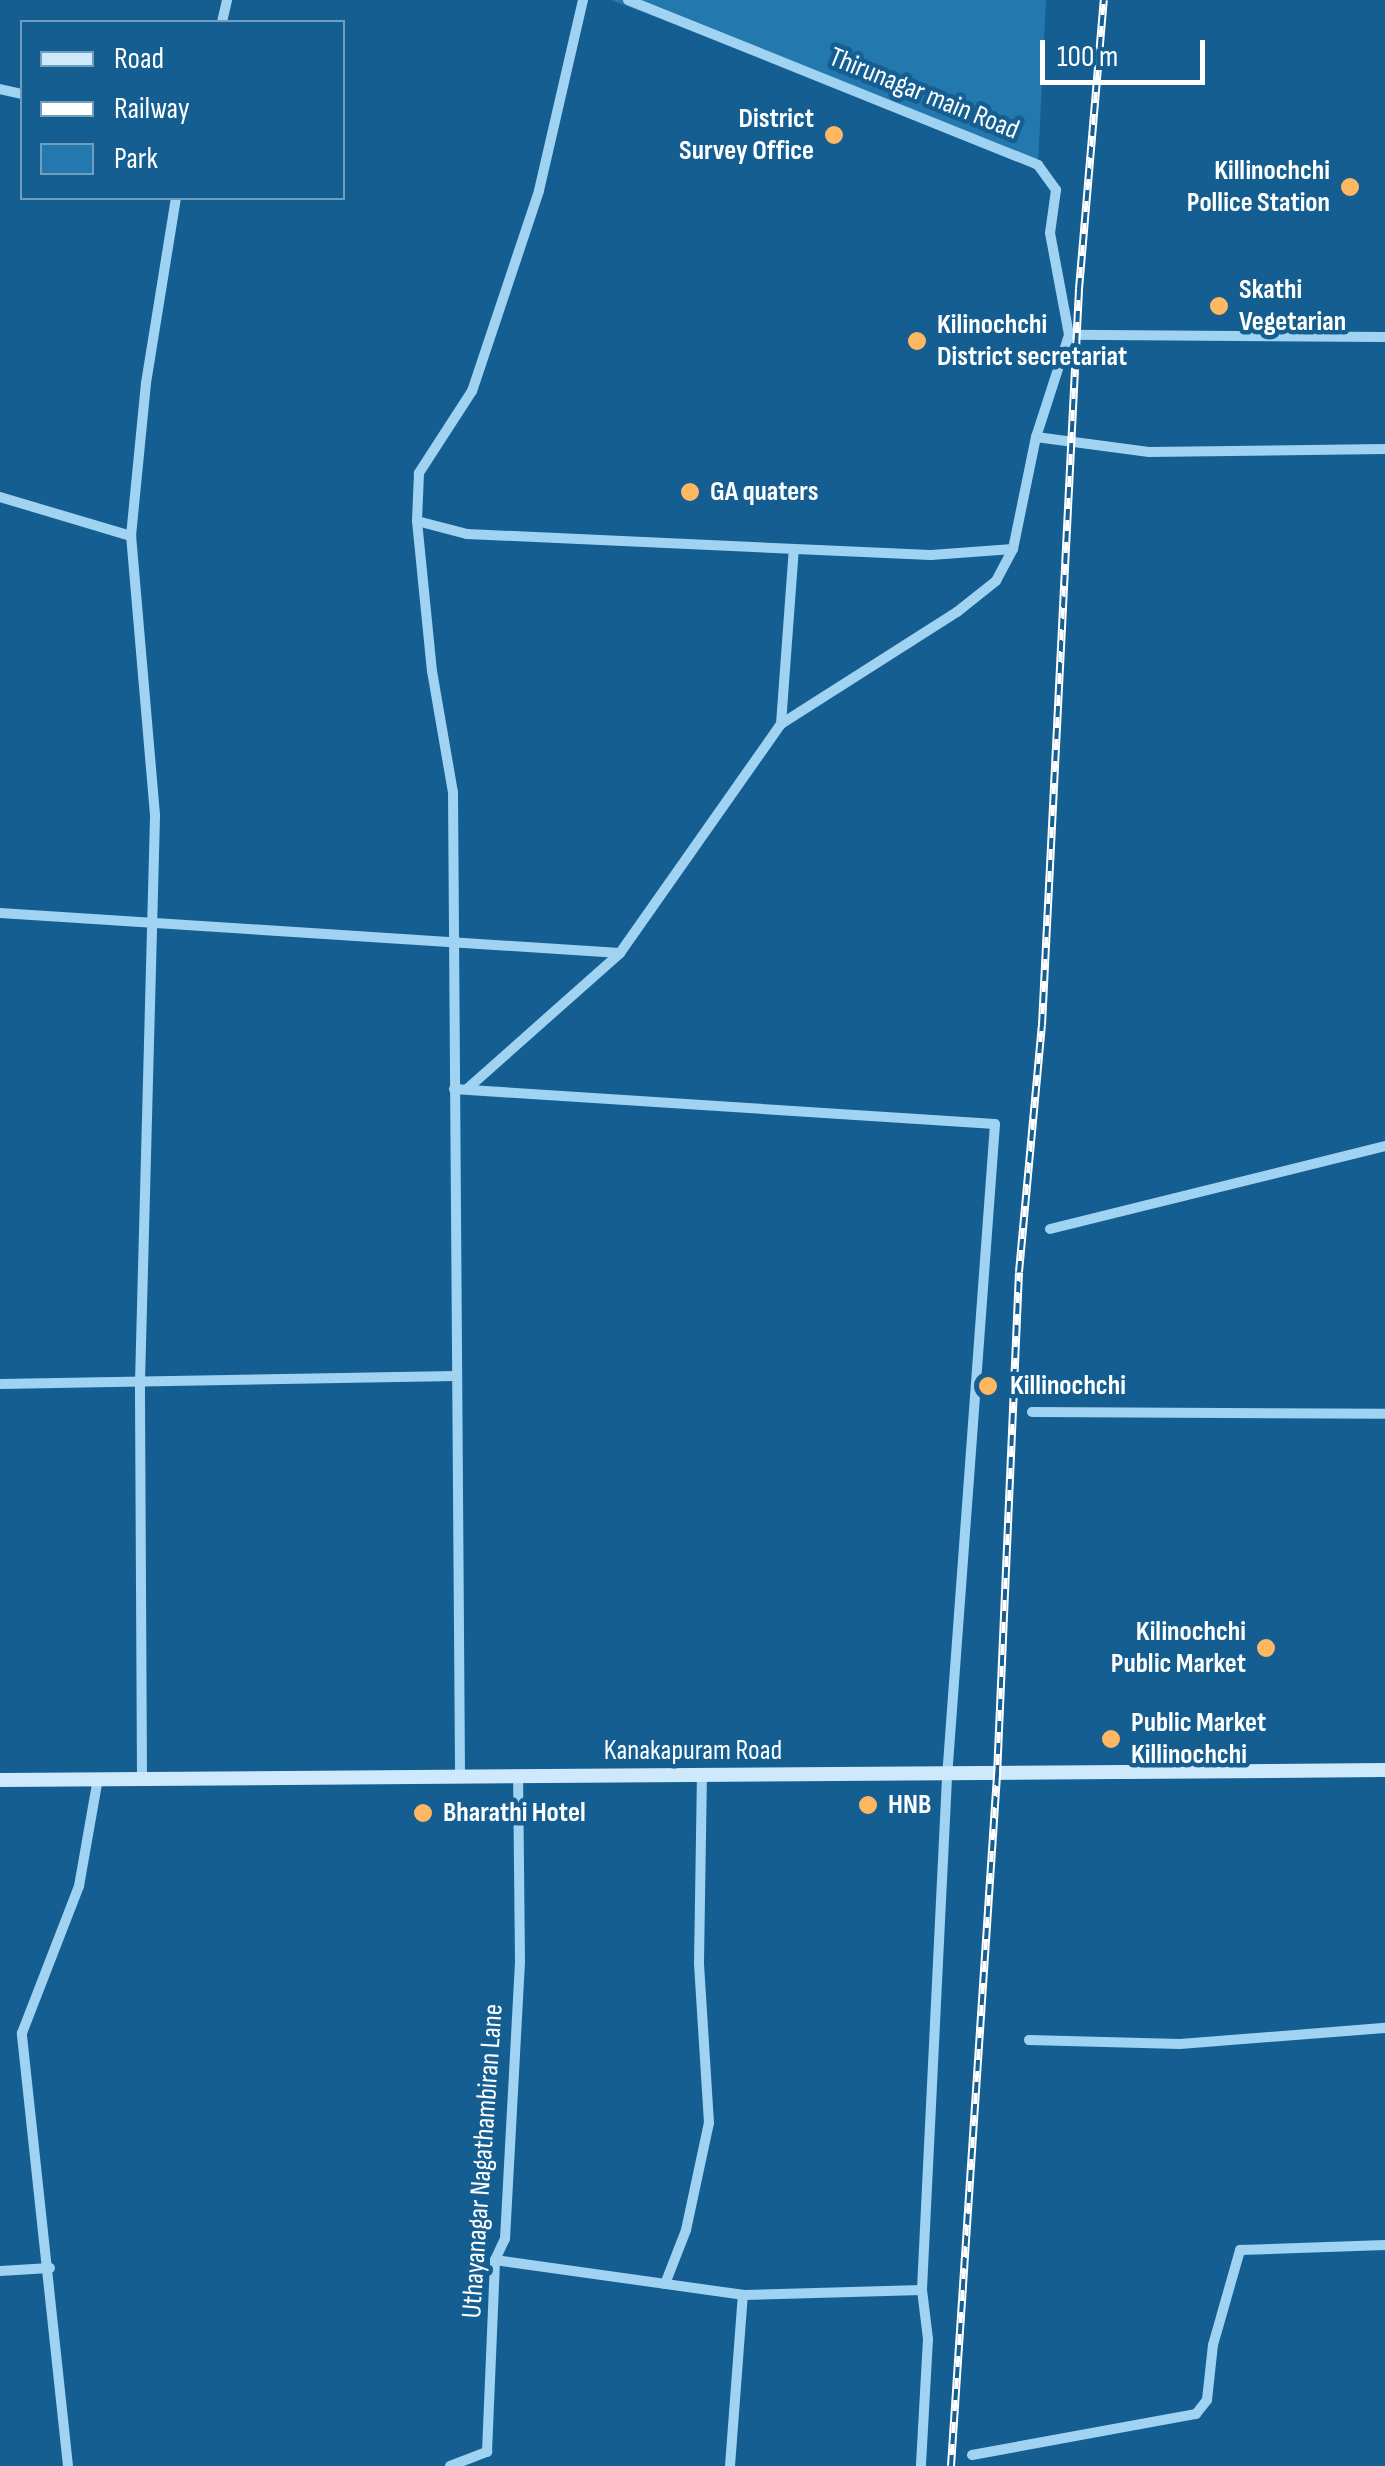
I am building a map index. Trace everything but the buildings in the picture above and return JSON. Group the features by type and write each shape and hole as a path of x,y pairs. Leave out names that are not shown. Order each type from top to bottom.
{"street":[{"path":"460,1775 453,792 432,670 417,521 419,472 472,392 540,190 582,0"},
{"name":"Thirunagar main Road","path":"628,0 1038,165 1056,190 1050,232 1069,335"},
{"path":"0,89 0,99"},
{"path":"142,1778 140,1382 154,815 131,536 149,364 176,200"},
{"path":"467,1090 620,952 781,724 957,612 996,581 1013,549 1036,437 1069,335 1385,337"},
{"path":"1036,437 1149,452 1385,449"},
{"path":"0,497 131,536"},
{"path":"417,521 467,534 931,555 1013,549"},
{"path":"781,724 794,548"},
{"path":"0,913 452,945 620,952"},
{"path":"454,1088 996,1124 947,1778 922,2290 928,2339 921,2466"},
{"path":"1050,1228 1385,1146"},
{"path":"0,1384 456,1376"},
{"path":"1032,1412 1385,1414"},
{"name":"Kanakapuram Road","path":"0,1780 518,1774 947,1778 1385,1770"},
{"name":"Uthayanagar Nagathambiran Lane","path":"450,2466 487,2452 495,2260 505,2239 520,1961 518,1774"},
{"path":"665,2284 686,2230 709,2122 699,1963 702,1777"},
{"path":"68,2466 50,2268 22,2033 79,1886 98,1778"},
{"path":"1029,2040 1180,2044 1385,2028"},
{"path":"972,2455 1196,2414 1207,2400 1213,2345 1240,2250 1385,2245"},
{"path":"495,2260 743,2295 922,2290"},
{"path":"0,2270 50,2268"},
{"path":"726,2465 743,2295"}],"green space":[{"path":"611,0 1046,0 1038,165"}],"railway":[{"path":"951,2466 997,1776 1019,1272 1042,1025 1079,289 1104,0"}],"place":[{"name":"District Survey Office","path":"834,135"},
{"name":"Killinochchi Pollice Station","path":"1350,187"},
{"name":"Skathi Vegetarian","path":"1219,306"},
{"name":"Kilinochchi District secretariat","path":"917,341"},
{"name":"GA quaters","path":"690,492"},
{"name":"Killinochchi","path":"988,1386"},
{"name":"Kilinochchi Public Market","path":"1266,1648"},
{"name":"Public Market Killinochchi","path":"1111,1739"},
{"name":"HNB","path":"868,1805"},
{"name":"Bharathi Hotel","path":"423,1813"}]}
